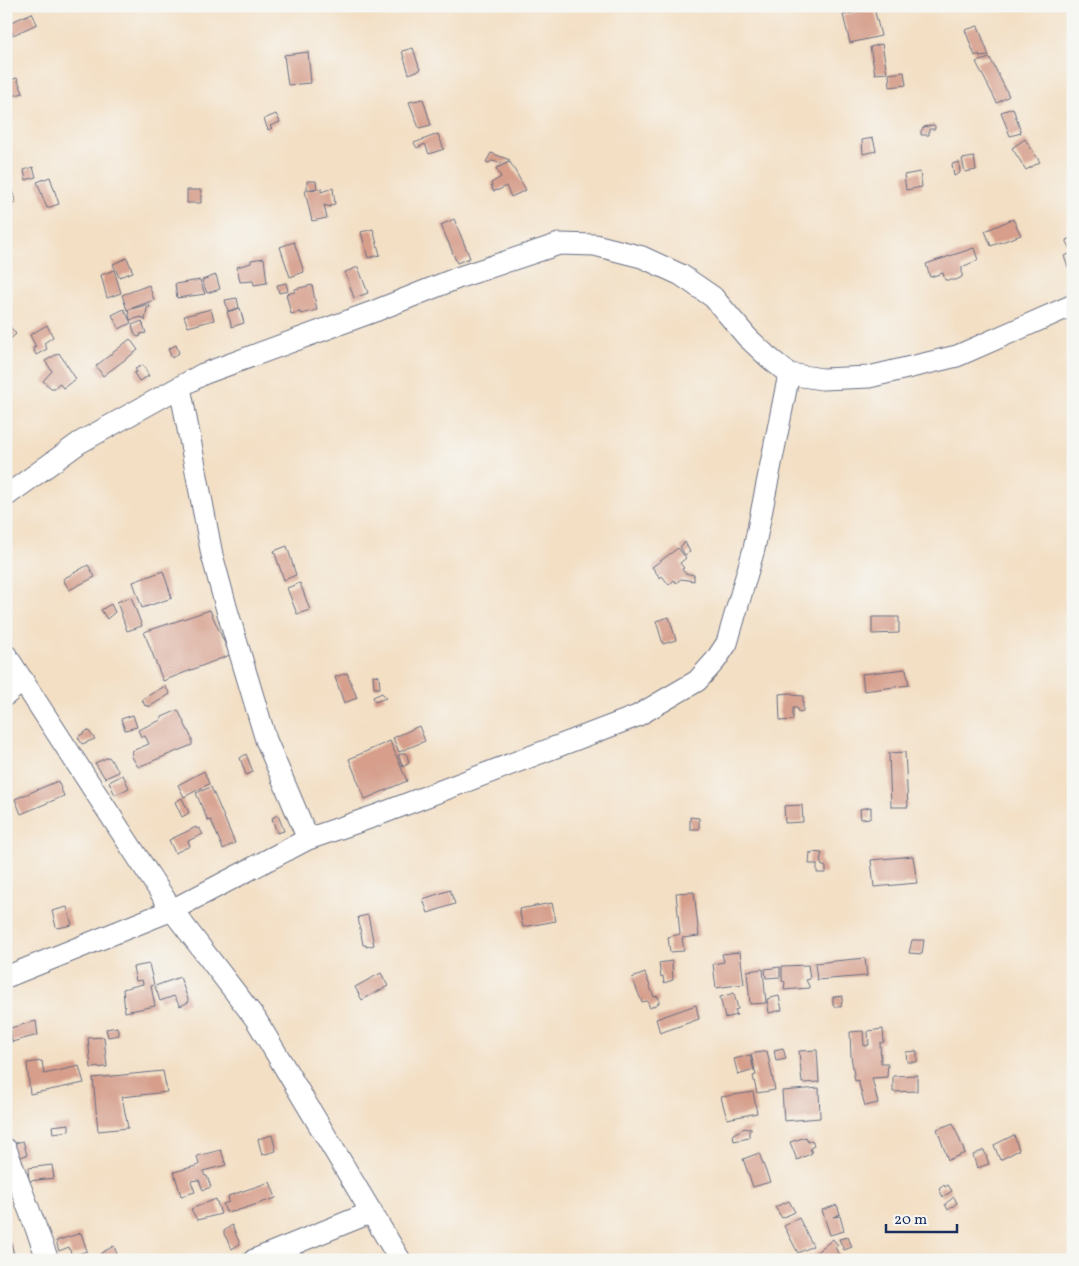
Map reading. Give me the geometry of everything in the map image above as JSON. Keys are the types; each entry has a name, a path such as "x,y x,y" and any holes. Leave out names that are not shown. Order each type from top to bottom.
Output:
{"street":[{"path":"6,496 79,443 203,374 375,311 460,276 559,244 595,245 642,257 681,275 714,297 747,337 789,374 822,379 869,377 957,356 1073,305"},
{"path":"6,977 172,910 308,839 375,816 637,716 697,681 715,661 727,643 754,549 789,374"},
{"path":"180,387 212,555 227,610 266,740 308,839"},
{"path":"6,655 172,910 255,1018 400,1260"},
{"path":"6,696 23,680"},
{"path":"6,1149 48,1260"},
{"path":"254,1260 372,1212"}],"building":[{"path":"874,8 881,36 850,43 843,15"},
{"path":"32,13 37,24 13,35 7,24"},
{"path":"978,26 989,56 980,57 979,54 975,56 965,30"},
{"path":"6,44 10,57 6,58"},
{"path":"882,44 887,73 875,74 870,47"},
{"path":"413,48 420,70 409,74 402,51"},
{"path":"308,52 311,83 288,85 284,55"},
{"path":"990,58 1009,96 997,103 976,62"},
{"path":"904,72 906,85 890,87 889,74"},
{"path":"17,78 23,93 9,97 6,81"},
{"path":"423,99 431,125 419,128 409,102"},
{"path":"1013,108 1021,133 1010,136 1001,112"},
{"path":"276,114 280,122 270,126 272,128 268,130 264,119"},
{"path":"933,125 935,129 929,129 929,135 921,135 924,127"},
{"path":"438,134 444,149 429,154 425,144 417,148 414,143"},
{"path":"873,138 876,151 863,154 862,140"},
{"path":"1025,139 1040,162 1026,170 1012,148"},
{"path":"491,153 510,160 500,164 492,161 486,162"},
{"path":"974,157 976,170 965,172 962,159"},
{"path":"510,162 526,190 511,197 506,186 493,191 491,183 501,177 496,168"},
{"path":"959,162 960,173 954,176 952,164"},
{"path":"33,167 36,177 26,180 24,170"},
{"path":"920,172 922,187 906,190 904,175"},
{"path":"6,175 16,202 6,205"},
{"path":"50,177 59,204 47,208 37,182"},
{"path":"307,181 316,181 317,188 307,190"},
{"path":"321,188 321,192 333,188 335,204 330,207 324,205 327,218 312,221 305,191"},
{"path":"187,190 201,190 201,203 187,203"},
{"path":"454,219 470,258 457,263 441,225"},
{"path":"1013,219 1021,235 991,246 985,231"},
{"path":"373,229 380,255 368,258 361,232"},
{"path":"1073,237 1073,247 1071,249 1066,240"},
{"path":"294,242 304,272 290,277 280,247"},
{"path":"974,248 978,260 962,267 962,277 956,280 945,280 943,273 930,277 926,264"},
{"path":"1073,253 1073,265 1068,267 1064,256"},
{"path":"127,258 133,272 119,277 113,264"},
{"path":"264,258 267,283 254,285 253,281 240,282 237,267 251,263 251,260"},
{"path":"358,267 368,293 354,298 345,272"},
{"path":"114,270 121,293 107,298 101,275"},
{"path":"216,275 220,289 207,293 202,280"},
{"path":"200,280 205,294 177,298 175,284"},
{"path":"286,283 288,291 279,293 277,285"},
{"path":"149,285 154,300 127,310 122,295"},
{"path":"312,285 317,310 301,314 300,312 291,314 286,294 295,292 295,289"},
{"path":"237,298 239,308 228,311 225,300"},
{"path":"149,304 150,307 147,308 145,321 142,317 130,320 128,310"},
{"path":"240,308 244,323 232,327 227,312"},
{"path":"124,309 131,323 119,329 112,315"},
{"path":"211,309 214,320 188,327 184,316"},
{"path":"142,321 146,333 140,334 141,336 138,337 135,335 132,325"},
{"path":"6,322 16,334 6,343"},
{"path":"47,325 53,337 44,343 47,349 36,355 33,348 36,347 30,335"},
{"path":"130,339 138,350 103,376 96,366"},
{"path":"176,345 179,353 172,358 168,349"},
{"path":"59,353 76,379 63,388 59,383 55,388 51,388 43,381 52,371 45,361"},
{"path":"143,365 149,376 139,381 134,373 137,372 135,369"},
{"path":"685,542 690,552 685,555 680,547"},
{"path":"287,546 296,575 284,580 274,551"},
{"path":"678,548 686,558 680,563 684,568 682,569 685,573 694,575 694,581 681,579 676,583 674,580 669,585 662,576 660,578 652,567"},
{"path":"88,565 95,577 69,590 63,579"},
{"path":"163,571 172,598 142,608 133,582"},
{"path":"300,583 310,610 297,614 287,588"},
{"path":"131,597 142,626 127,631 117,602"},
{"path":"111,604 115,612 107,619 101,610"},
{"path":"210,610 230,655 163,681 144,632"},
{"path":"669,617 676,640 663,644 656,621"},
{"path":"872,617 899,617 899,633 872,634"},
{"path":"906,669 909,685 864,691 862,674"},
{"path":"347,673 357,698 344,703 335,677"},
{"path":"373,675 379,676 380,688 374,688"},
{"path":"165,686 170,694 149,707 148,705 145,706 142,699"},
{"path":"382,693 386,698 375,702 373,697"},
{"path":"792,693 792,695 803,696 803,711 798,712 797,708 793,708 793,720 780,721 779,694"},
{"path":"178,710 192,739 192,745 138,767 131,755 133,754 132,751 149,744 145,736 141,737 138,730"},
{"path":"133,715 137,727 125,730 121,719"},
{"path":"419,726 425,741 399,752 393,738"},
{"path":"88,730 95,739 82,744 78,737"},
{"path":"390,741 407,781 365,799 349,759"},
{"path":"905,752 908,807 891,807 889,753"},
{"path":"405,753 409,763 403,767 398,755"},
{"path":"246,754 253,772 246,775 240,758"},
{"path":"109,757 119,772 105,778 95,763"},
{"path":"204,771 209,784 184,797 178,785"},
{"path":"123,775 129,788 115,795 109,782"},
{"path":"58,781 64,796 21,814 15,799"},
{"path":"211,787 235,843 223,849 211,820 208,821 196,793"},
{"path":"182,798 189,813 182,817 175,802"},
{"path":"802,805 803,822 785,823 784,806"},
{"path":"871,807 871,818 861,819 860,809"},
{"path":"278,815 284,831 277,833 272,818"},
{"path":"690,817 699,818 699,829 690,829"},
{"path":"196,827 203,834 188,841 190,846 175,853 169,840"},
{"path":"810,852 812,854 812,852 822,853 820,860 822,866 826,868 826,873 817,873 817,864 809,864"},
{"path":"913,856 917,883 874,887 871,860"},
{"path":"450,890 455,904 428,913 423,899"},
{"path":"694,892 699,936 682,938 684,951 670,952 668,937 680,934 676,893"},
{"path":"552,903 556,921 523,927 519,909"},
{"path":"67,907 72,925 58,928 56,927 52,911"},
{"path":"368,915 374,945 366,947 366,945 363,945 358,917"},
{"path":"912,940 924,940 922,954 909,953"},
{"path":"740,952 744,984 716,988 713,964 724,962 722,954"},
{"path":"865,958 867,976 817,980 815,963"},
{"path":"672,961 673,980 664,983 659,963"},
{"path":"149,964 154,985 151,986 155,1006 125,1012 123,989 143,984 142,980 136,981 133,967"},
{"path":"808,965 810,979 806,980 810,988 784,990 785,982 782,981 782,966"},
{"path":"780,967 780,977 766,978 765,969"},
{"path":"763,969 766,1003 750,1004 747,971"},
{"path":"381,973 388,986 362,1000 355,987"},
{"path":"645,973 654,997 658,996 659,1000 659,1003 650,1008 647,1001 642,1002 632,978"},
{"path":"180,977 189,1002 180,1006 174,996 160,1001 155,986"},
{"path":"734,993 738,1009 735,1010 737,1015 725,1018 720,997"},
{"path":"779,996 782,1010 769,1013 767,999"},
{"path":"843,996 841,1007 833,1006 833,997"},
{"path":"696,1005 699,1019 660,1033 656,1019"},
{"path":"36,1021 38,1035 12,1042 10,1028"},
{"path":"117,1027 119,1035 108,1037 106,1029"},
{"path":"883,1029 884,1042 880,1043 881,1063 888,1063 887,1077 872,1078 878,1103 865,1106 858,1080 855,1081 850,1032 863,1031 864,1046 869,1045 868,1031"},
{"path":"104,1037 107,1067 91,1068 88,1038"},
{"path":"783,1048 786,1059 776,1061 774,1050"},
{"path":"817,1050 819,1082 802,1083 799,1051"},
{"path":"767,1051 775,1090 757,1093 753,1076 756,1075 751,1054"},
{"path":"917,1051 917,1062 907,1062 906,1052"},
{"path":"750,1055 754,1070 738,1075 734,1059"},
{"path":"42,1061 44,1074 79,1066 84,1083 30,1094 27,1063"},
{"path":"163,1071 167,1092 122,1097 128,1128 98,1131 93,1078"},
{"path":"917,1075 917,1091 893,1092 893,1076"},
{"path":"819,1088 820,1118 784,1121 782,1091"},
{"path":"753,1092 757,1113 727,1119 721,1097"},
{"path":"953,1123 965,1153 948,1160 937,1129"},
{"path":"69,1124 69,1131 53,1133 52,1126"},
{"path":"745,1128 752,1129 749,1131 749,1138 734,1141 733,1134"},
{"path":"272,1135 276,1151 262,1155 258,1139"},
{"path":"1014,1135 1019,1150 1000,1160 994,1145"},
{"path":"806,1137 808,1142 812,1140 814,1146 810,1148 812,1153 797,1160 790,1142"},
{"path":"23,1141 27,1155 13,1159 9,1145"},
{"path":"221,1150 226,1165 203,1171 211,1187 203,1190 199,1180 191,1181 195,1192 181,1196 174,1172 199,1165 197,1156"},
{"path":"984,1150 989,1164 977,1168 973,1155"},
{"path":"759,1153 770,1182 753,1187 743,1159"},
{"path":"52,1165 54,1178 29,1181 28,1168"},
{"path":"270,1182 276,1198 233,1212 226,1212 223,1204 229,1202 228,1196"},
{"path":"944,1185 945,1187 948,1185 952,1191 943,1197 939,1189"},
{"path":"954,1197 957,1203 948,1210 945,1204"},
{"path":"216,1199 221,1214 197,1220 191,1209"},
{"path":"789,1201 795,1212 782,1218 775,1207"},
{"path":"837,1205 840,1214 833,1217 840,1216 844,1231 830,1235 822,1210"},
{"path":"799,1218 813,1246 798,1253 784,1226"},
{"path":"232,1225 240,1244 232,1249 224,1231"},
{"path":"81,1233 87,1251 72,1256 69,1247 59,1251 56,1241"},
{"path":"848,1237 852,1247 844,1250 839,1239"},
{"path":"833,1239 838,1245 835,1247 837,1251 844,1260 817,1260 813,1255"},
{"path":"11,1242 14,1255 6,1257 6,1243"},
{"path":"114,1246 119,1260 104,1260 101,1253"},
{"path":"40,1253 42,1260 31,1260 30,1257"},
{"path":"811,1255 814,1260 800,1260"}]}
